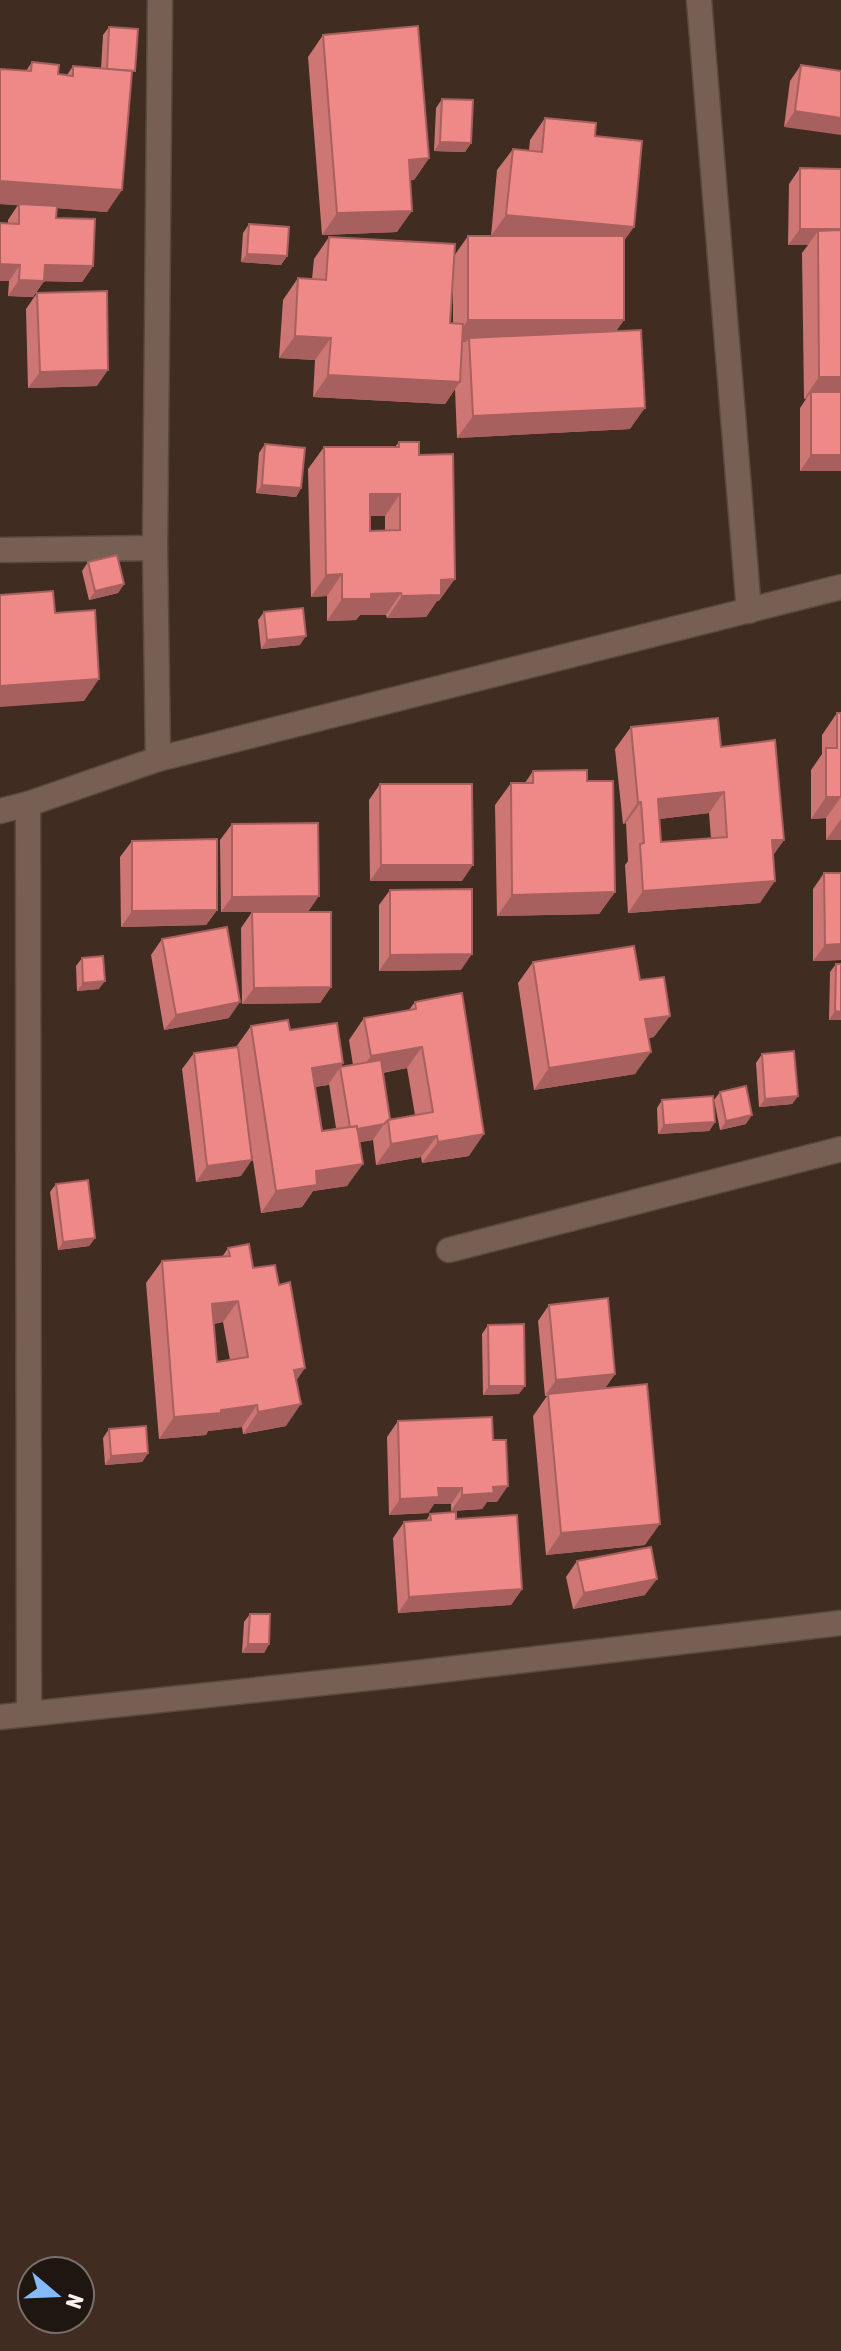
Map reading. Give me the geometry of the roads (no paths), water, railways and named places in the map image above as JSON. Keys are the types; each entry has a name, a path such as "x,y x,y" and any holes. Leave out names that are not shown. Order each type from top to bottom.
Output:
{"street":[{"path":"158,759 155,548 160,0"},
{"path":"699,0 749,611"},
{"path":"0,550 155,548"},
{"path":"0,811 158,759 841,587"},
{"path":"28,804 29,1713"},
{"path":"449,1250 841,1149"},
{"path":"0,1717 407,1674 841,1623"}]}
